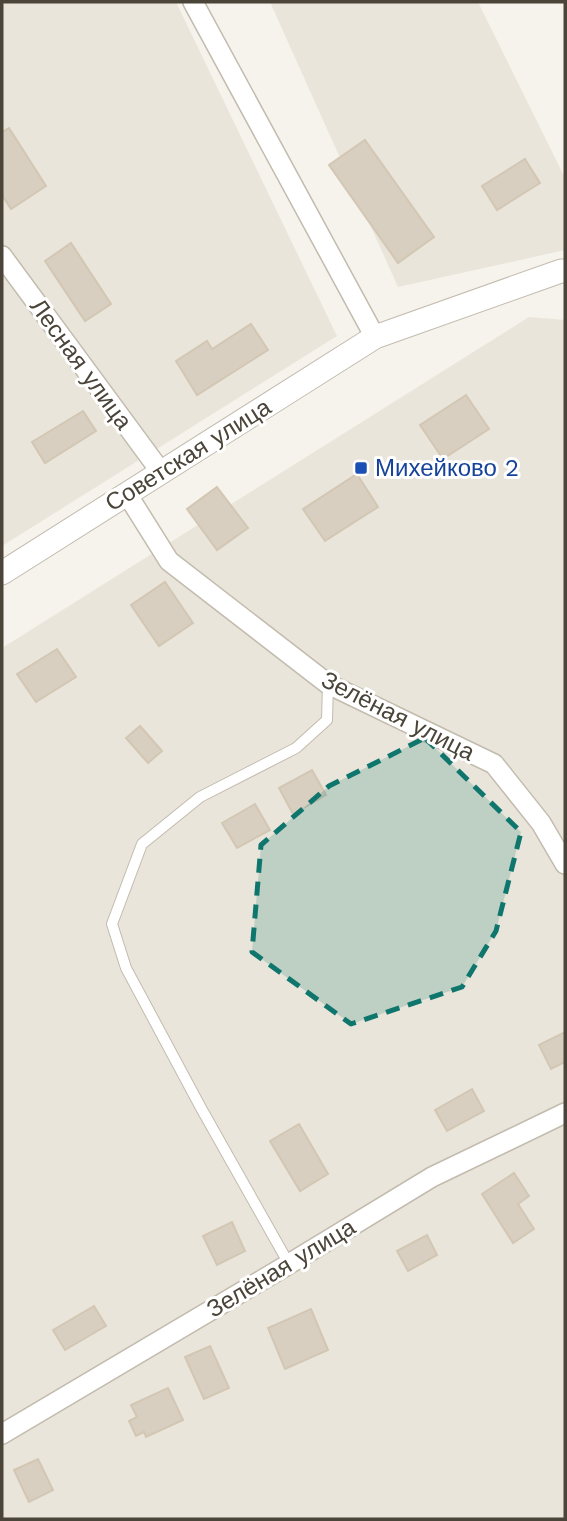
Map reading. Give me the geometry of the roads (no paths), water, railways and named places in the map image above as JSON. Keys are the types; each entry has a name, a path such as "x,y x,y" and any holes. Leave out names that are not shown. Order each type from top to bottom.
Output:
{"street":[{"path":"192,2 375,337"},
{"name":"Лесная улица","path":"2,256 161,472"},
{"name":"Советская улица","path":"2,573 375,337 565,271"},
{"name":"Зелёная улица","path":"127,494 169,561 328,684 494,764 541,823 565,864"},
{"name":"Зелёная улица","path":"2,1434 432,1177 565,1114"}],"lane":[{"path":"289,1264 126,968 112,924 142,844 200,797 296,748 327,720 328,684"}],"place":[{"name":"Михейково 2","path":"361,468"}]}
